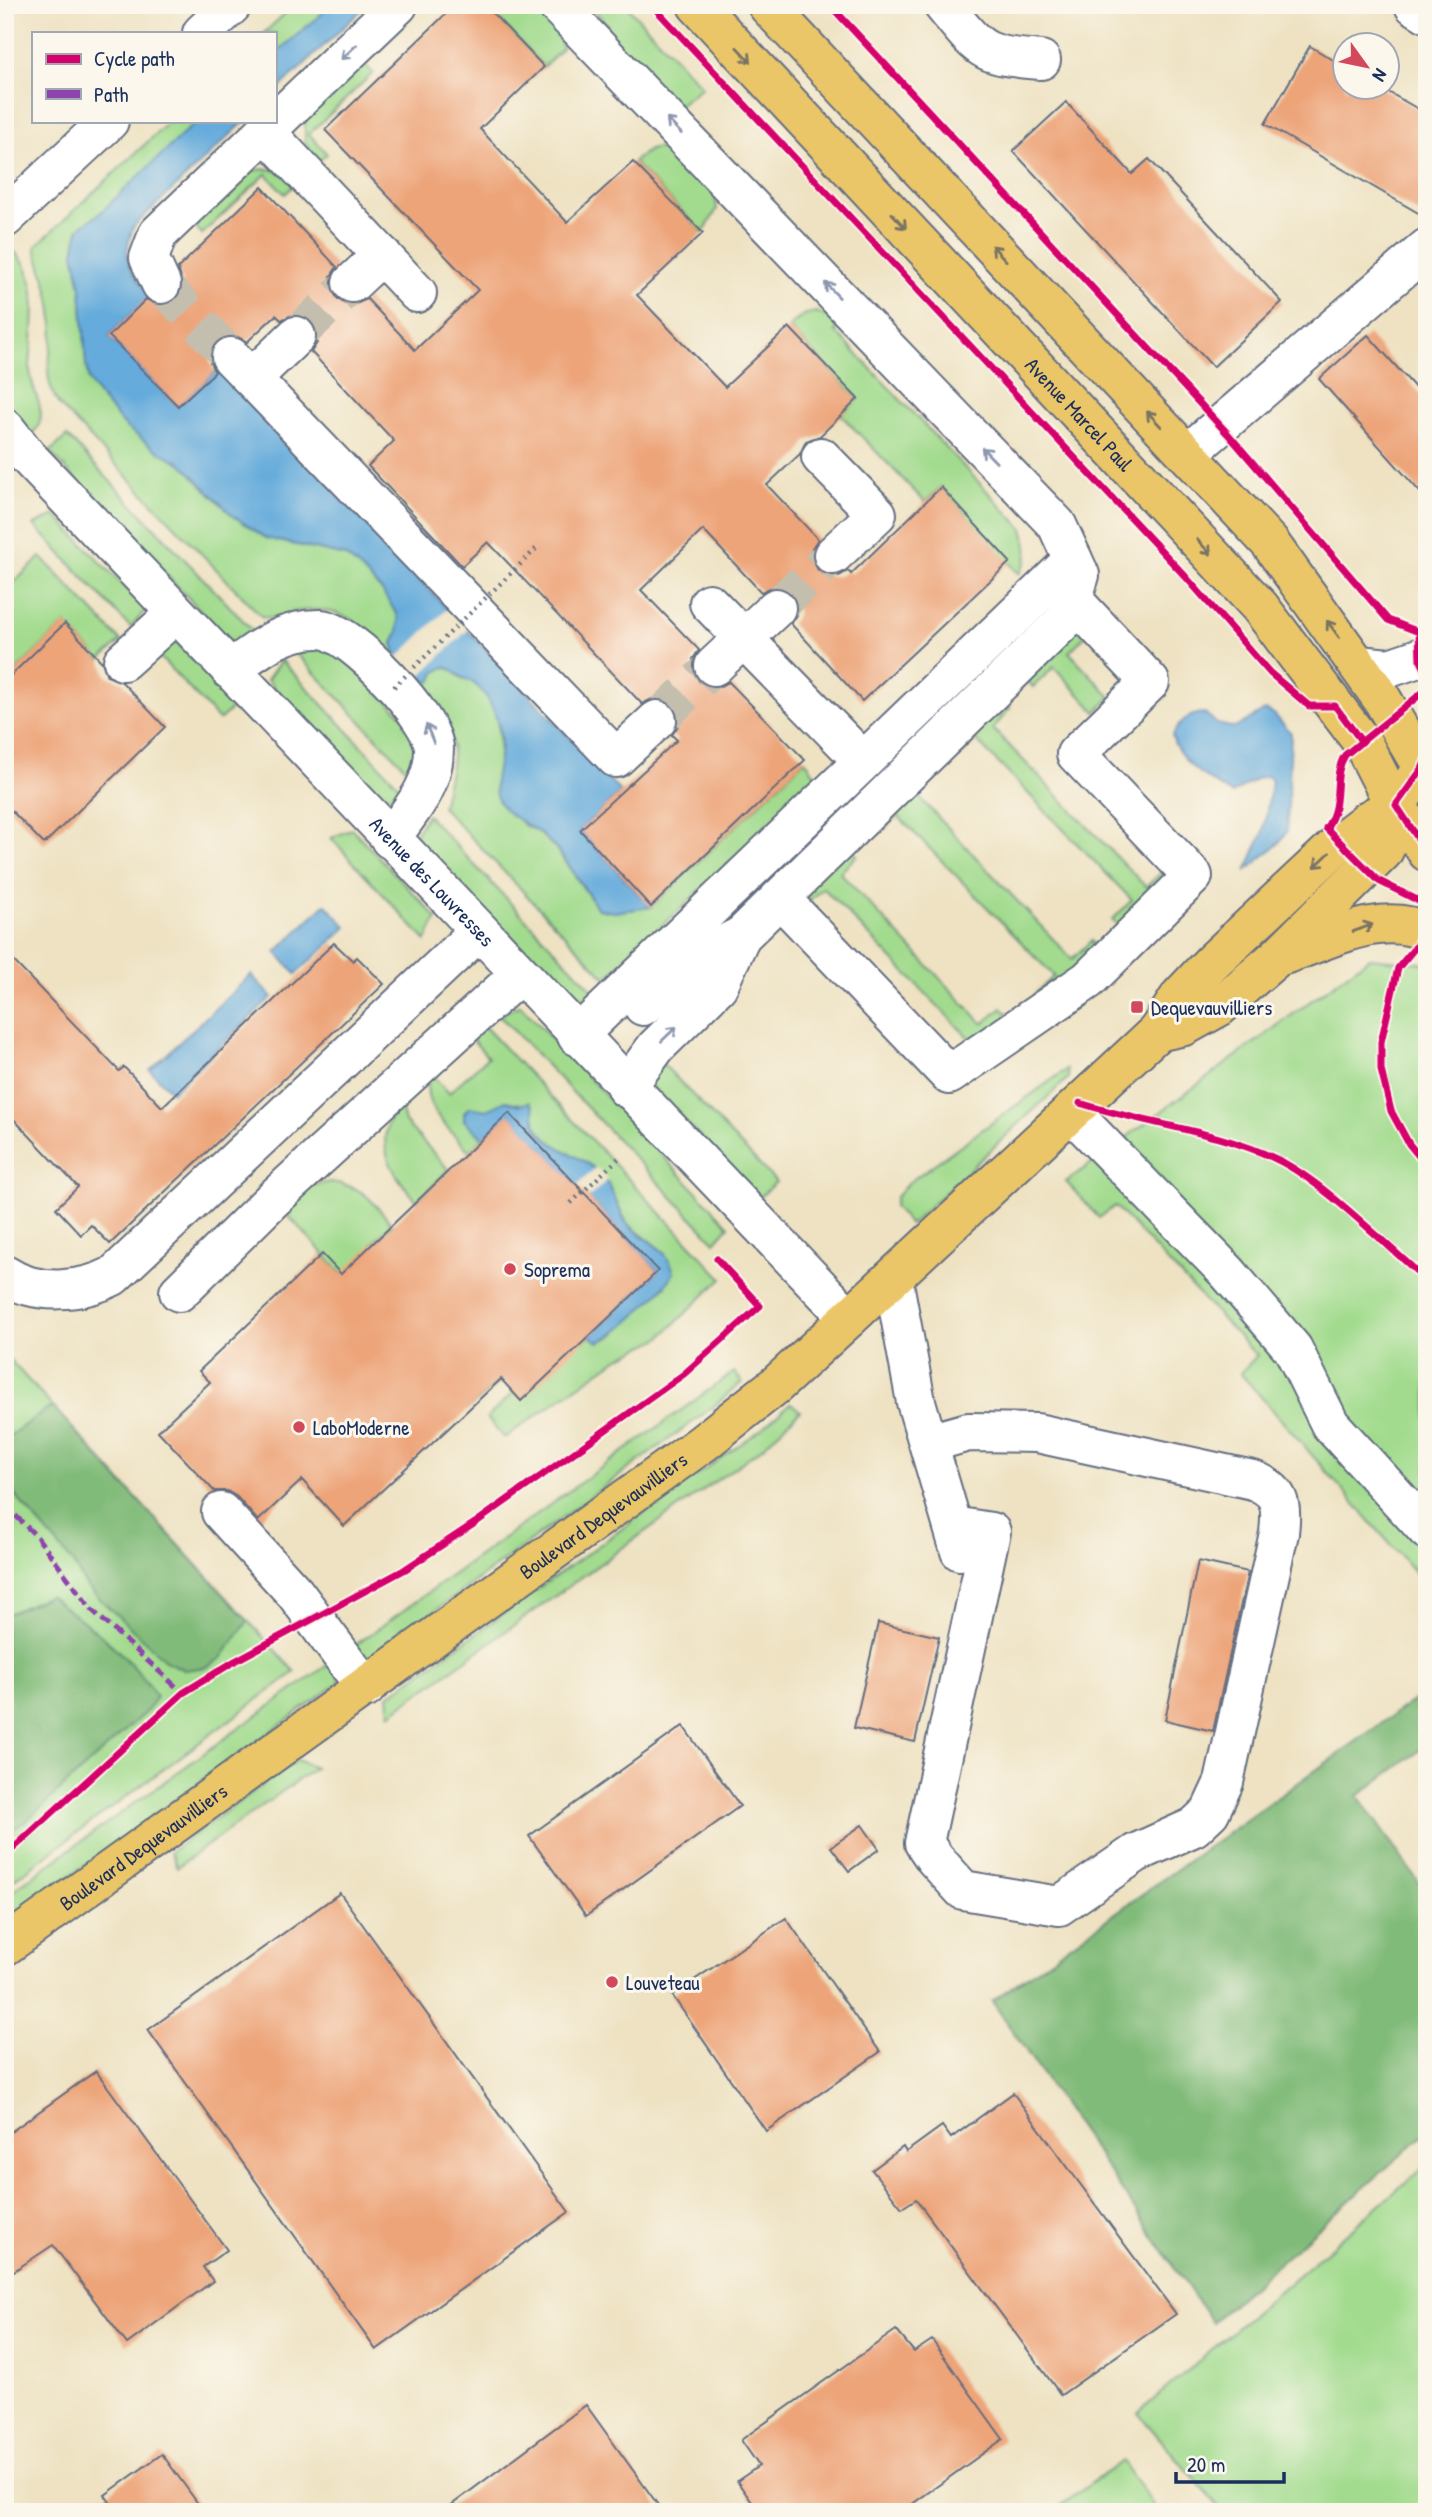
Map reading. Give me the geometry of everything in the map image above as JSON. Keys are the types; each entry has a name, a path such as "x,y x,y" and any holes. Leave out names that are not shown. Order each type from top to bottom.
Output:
{"main road":[{"name":"Avenue Marcel Paul","path":"698,5 1260,607 1362,742 1396,805 1427,852"},
{"path":"779,9 1270,543 1359,665 1425,768 1396,805"},
{"name":"Boulevard Dequevauvilliers","path":"1157,1032 1185,1026 1219,1007 1276,958 1383,852 1392,834 1396,805"},
{"name":"Boulevard Dequevauvilliers","path":"5,1946 703,1443 776,1385 1157,1032 1180,996 1212,962 1341,841 1368,820 1396,805"},
{"name":"Boulevard Dequevauvilliers","path":"1276,958 1369,925 1403,924 1427,932"}],"street":[{"path":"203,32 232,5"},
{"path":"276,121 398,5"},
{"path":"557,5 1057,525 1080,575 1067,618 741,936 698,958 629,1018 582,1042"},
{"path":"943,5 976,45 996,56 1041,60"},
{"path":"1415,5 1427,13"},
{"path":"5,218 108,122"},
{"path":"161,284 149,258 158,234 274,122"},
{"path":"265,131 417,293"},
{"path":"1187,454 1427,248"},
{"path":"352,283 382,255"},
{"path":"296,336 242,368 616,758 657,720"},
{"name":"Avenue des Louvresses","path":"9,436 582,1042 849,1318"},
{"path":"821,457 877,514 833,555"},
{"path":"582,1042 863,761 1073,560"},
{"path":"780,898 949,1075 1088,980 1193,876 1076,754 1150,682 1072,600"},
{"path":"709,603 863,761"},
{"path":"714,666 776,608"},
{"path":"123,661 176,613"},
{"path":"230,670 280,636 317,629 331,630 352,643 394,687 423,719 431,731 435,747 427,789 390,839"},
{"path":"1359,665 1389,668 1427,655"},
{"path":"5,1275 24,1283 59,1289 96,1285 113,1276 428,976 478,932"},
{"path":"626,1088 656,1047 718,986 741,936"},
{"path":"179,1292 272,1200 519,975"},
{"path":"1071,1111 1228,1273 1293,1349 1330,1424 1427,1530"},
{"path":"893,1278 916,1402 953,1526 991,1532 924,1843 934,1859 964,1890 1059,1906 1136,1853 1194,1826 1210,1812 1224,1782 1279,1533 1281,1514 1278,1498 1269,1486 1253,1479 1037,1433 968,1432 929,1443"},
{"path":"222,1512 295,1593 366,1688"}],"path":[{"path":"394,687 539,546"},
{"path":"571,1203 620,1157"}],"green space":[{"path":"294,5 332,5 276,53 276,32 265,32"},
{"path":"485,5 540,5 560,29 562,48 544,67"},
{"path":"589,5 626,5 702,87 673,109 602,32 607,24"},
{"path":"361,61 373,73 309,134 327,154 317,162 305,141 305,119"},
{"path":"169,122 196,122 100,213 79,228 74,253 81,287 89,381 126,427 158,451 181,463 232,515 266,538 345,556 361,569 382,591 398,616 398,632 393,643 396,654 393,656 371,634 338,614 310,610 273,617 261,616 59,405 48,374 53,316 35,247"},
{"path":"649,150 671,150 714,190 717,209 703,233 633,162"},
{"path":"271,169 283,174 294,185 285,194 266,174 202,234 190,222 250,170"},
{"path":"6,246 19,256 32,285 34,320 30,368 41,419 32,434 5,402"},
{"path":"816,312 843,323 835,331 1023,529 1027,552 1019,574 941,487 925,502 841,415 858,399 789,327 803,315"},
{"path":"67,436 256,634 234,646 50,452"},
{"path":"55,515 146,609 131,628 34,525"},
{"path":"41,557 121,641 100,660 65,624 5,681 5,591"},
{"path":"1079,624 1087,634 1069,652 1111,697 1096,712 1054,667 1033,687 1024,677"},
{"path":"326,640 415,728 417,780 287,644"},
{"path":"176,641 236,705 219,720 156,653"},
{"path":"281,660 402,789 382,800 267,680"},
{"path":"444,667 463,679 472,681 491,703 499,733 496,794 523,825 537,831 555,848 598,909 614,912 651,907 805,760 819,780 606,978 442,807 451,767 452,741 442,717 418,683 421,680 431,681 435,673"},
{"path":"1001,699 1010,708 993,729 1146,887 1165,869 1176,881 1124,931 1112,920 1132,900 976,740 959,758 951,747"},
{"path":"928,769 935,778 918,796 1072,959 1091,941 1101,952 1033,996 1054,976 898,816 880,833 871,823"},
{"path":"427,815 594,991 573,1003 414,836"},
{"path":"352,829 437,918 426,941 331,838"},
{"path":"847,846 857,855 840,873 983,1024 1002,1008 1014,1020 970,1039 823,888 805,904 795,893"},
{"path":"1369,958 1422,963 1427,968 1427,1586 1240,1373 1257,1356 1115,1206 1099,1218 1066,1182"},
{"path":"520,1005 729,1226 715,1242 499,1015"},
{"path":"483,1025 722,1278 660,1338 617,1359 504,1438 487,1418 513,1393 590,1336 599,1342 611,1337 666,1286 664,1252 627,1223 611,1191 585,1163 556,1148 541,1133 534,1121 533,1106 506,1101 464,1120 483,1138 469,1151 438,1116 428,1096 430,1073 449,1093 488,1057 469,1036"},
{"path":"662,1063 776,1182 759,1198 649,1084"},
{"path":"1067,1069 1068,1078 910,1225 894,1206 896,1197 908,1183"},
{"path":"399,1100 405,1122 449,1170 417,1201 397,1176 387,1153 386,1129"},
{"path":"330,1182 359,1190 378,1207 392,1224 372,1244 502,1381 468,1409 281,1208 309,1186"},
{"path":"5,1359 9,1359 295,1672 5,1886"},
{"path":"734,1372 742,1382 713,1407 368,1660 350,1649"},
{"path":"791,1403 800,1411 762,1448 390,1714 388,1696 763,1428"},
{"path":"54,1408 248,1621 221,1658 207,1667 185,1670 167,1662 87,1587 71,1560 5,1484 5,1439 47,1409"},
{"path":"49,1596 121,1654 156,1696 149,1709 26,1821 5,1834 5,1615"},
{"path":"333,1661 340,1682 5,1922 5,1896"},
{"path":"1427,1691 1427,1745 1358,1796 1427,1894 1427,2132 1212,2322 992,2001"},
{"path":"297,1760 315,1768 177,1867 170,1852"},
{"path":"1427,2164 1427,2512 1223,2512 1138,2413"},
{"path":"1122,2461 1158,2512 1052,2512"}],"water":[{"path":"332,5 367,5 276,91 276,53"},
{"path":"196,122 244,122 134,226 127,256 132,271 151,295 109,336 178,406 219,368 621,792 580,830 651,907 614,912 598,909 556,849 504,808 495,789 501,738 496,717 487,698 474,684 444,667 435,673 431,682 421,680 396,654 393,643 398,632 398,616 382,591 361,569 345,556 266,538 232,515 181,463 158,451 126,427 98,395 89,381 86,365 81,287 74,253 79,228 100,213"},
{"path":"1265,710 1274,714 1291,733 1287,831 1279,843 1246,871 1263,833 1272,781 1268,776 1258,778 1232,794 1188,763 1172,736 1182,722 1194,715 1205,713 1217,724 1235,728"},
{"path":"325,904 347,927 296,974 276,952"},
{"path":"251,975 272,997 172,1092 150,1070"},
{"path":"506,1101 520,1105 530,1102 540,1132 555,1145 602,1175 627,1223 661,1250 671,1264 674,1273 651,1301 599,1342 590,1336 658,1271 509,1114 483,1138 464,1120 464,1113 469,1107 487,1110"}],"pier":[{"path":"451,605 471,627 416,680 396,659"},
{"path":"596,1167 608,1179 586,1200 575,1188"}],"building":[{"path":"455,5 485,5 544,67 480,129 567,222 633,162 703,233 637,295 725,387 789,327 858,399 820,436 806,441 800,454 767,485 818,539 812,548 812,559 818,570 827,576 839,576 848,571 851,574 941,487 1010,562 862,701 791,624 797,615 797,604 791,593 782,587 772,587 761,592 703,530 641,590 699,650 693,659 693,670 699,681 708,687 718,687 729,682 805,760 651,907 580,830 677,740 672,735 678,726 678,715 673,706 663,699 652,699 642,704 488,542 462,566 368,466 394,441 311,352 317,343 317,332 311,320 301,315 292,315 281,320 276,315 247,342 236,336 226,336 216,341 210,352 210,362 215,372 178,406 109,336 146,299 160,306 171,304 178,297 183,285 178,268 262,187 337,267 331,276 331,287 337,298 345,304 356,304 367,299 415,350 478,290 325,130"},
{"path":"1310,46 1330,58 1330,102 1400,102 1400,99 1427,114 1427,218 1265,124"},
{"path":"1066,102 1132,174 1149,159 1282,302 1213,367 1013,151"},
{"path":"1368,335 1427,401 1427,500 1319,379"},
{"path":"65,623 102,662 107,676 122,682 165,727 44,844 5,804 5,681"},
{"path":"334,943 353,961 357,957 384,984 110,1244 91,1225 81,1235 56,1208 78,1187 5,1110 5,952 119,1071 124,1067 162,1107"},
{"path":"509,1113 658,1271 521,1401 501,1379 344,1526 302,1480 258,1521 237,1497 227,1491 214,1491 158,1431 210,1382 199,1371 322,1254 341,1274"},
{"path":"1198,1561 1248,1572 1213,1731 1165,1720"},
{"path":"878,1623 939,1637 915,1742 854,1728"},
{"path":"683,1726 740,1806 586,1916 529,1836"},
{"path":"862,1825 879,1849 849,1871 831,1847"},
{"path":"340,1893 569,2212 376,2350 148,2030"},
{"path":"786,1918 880,2052 766,2131 672,1995"},
{"path":"96,2071 227,2250 203,2267 213,2281 127,2344 53,2245 5,2277 5,2136"},
{"path":"1013,2093 1176,2314 1061,2395 916,2199 902,2208 872,2170 903,2147 906,2152 942,2126 951,2138"},
{"path":"896,2330 914,2352 932,2340 1003,2439 901,2512 759,2512 737,2481 759,2466 741,2440"},
{"path":"586,2405 663,2512 442,2512"},
{"path":"162,2454 204,2512 117,2512 105,2495"}],"tunnel":[{"path":"296,336 352,283"},
{"path":"161,284 231,357"},
{"path":"776,608 833,555"},
{"path":"657,720 714,666"}],"marked path":[{"path":"5,1505 37,1537 92,1610 183,1693"}],"cycle path":[{"path":"652,5 1185,576 1270,673 1309,706 1335,706 1362,742"},
{"path":"830,5 1228,434 1388,620 1419,632 1420,659 1427,673"},
{"path":"1427,689 1345,755 1339,772 1335,809 1326,828 1379,881 1427,905"},
{"path":"1427,758 1396,805 1427,852"},
{"path":"1427,911 1418,944 1398,968 1381,1042 1381,1070 1391,1111 1409,1144 1427,1166"},
{"path":"1080,1103 1229,1141 1276,1159 1314,1182 1427,1280"},
{"path":"5,1856 183,1693 235,1661 404,1570 475,1523 684,1374 760,1306 717,1259"}],"place":[{"name":"Dequevauvilliers","path":"1137,1007"},
{"name":"Soprema","path":"510,1269"},
{"name":"LaboModerne","path":"299,1427"},
{"name":"Louveteau","path":"612,1982"}]}
